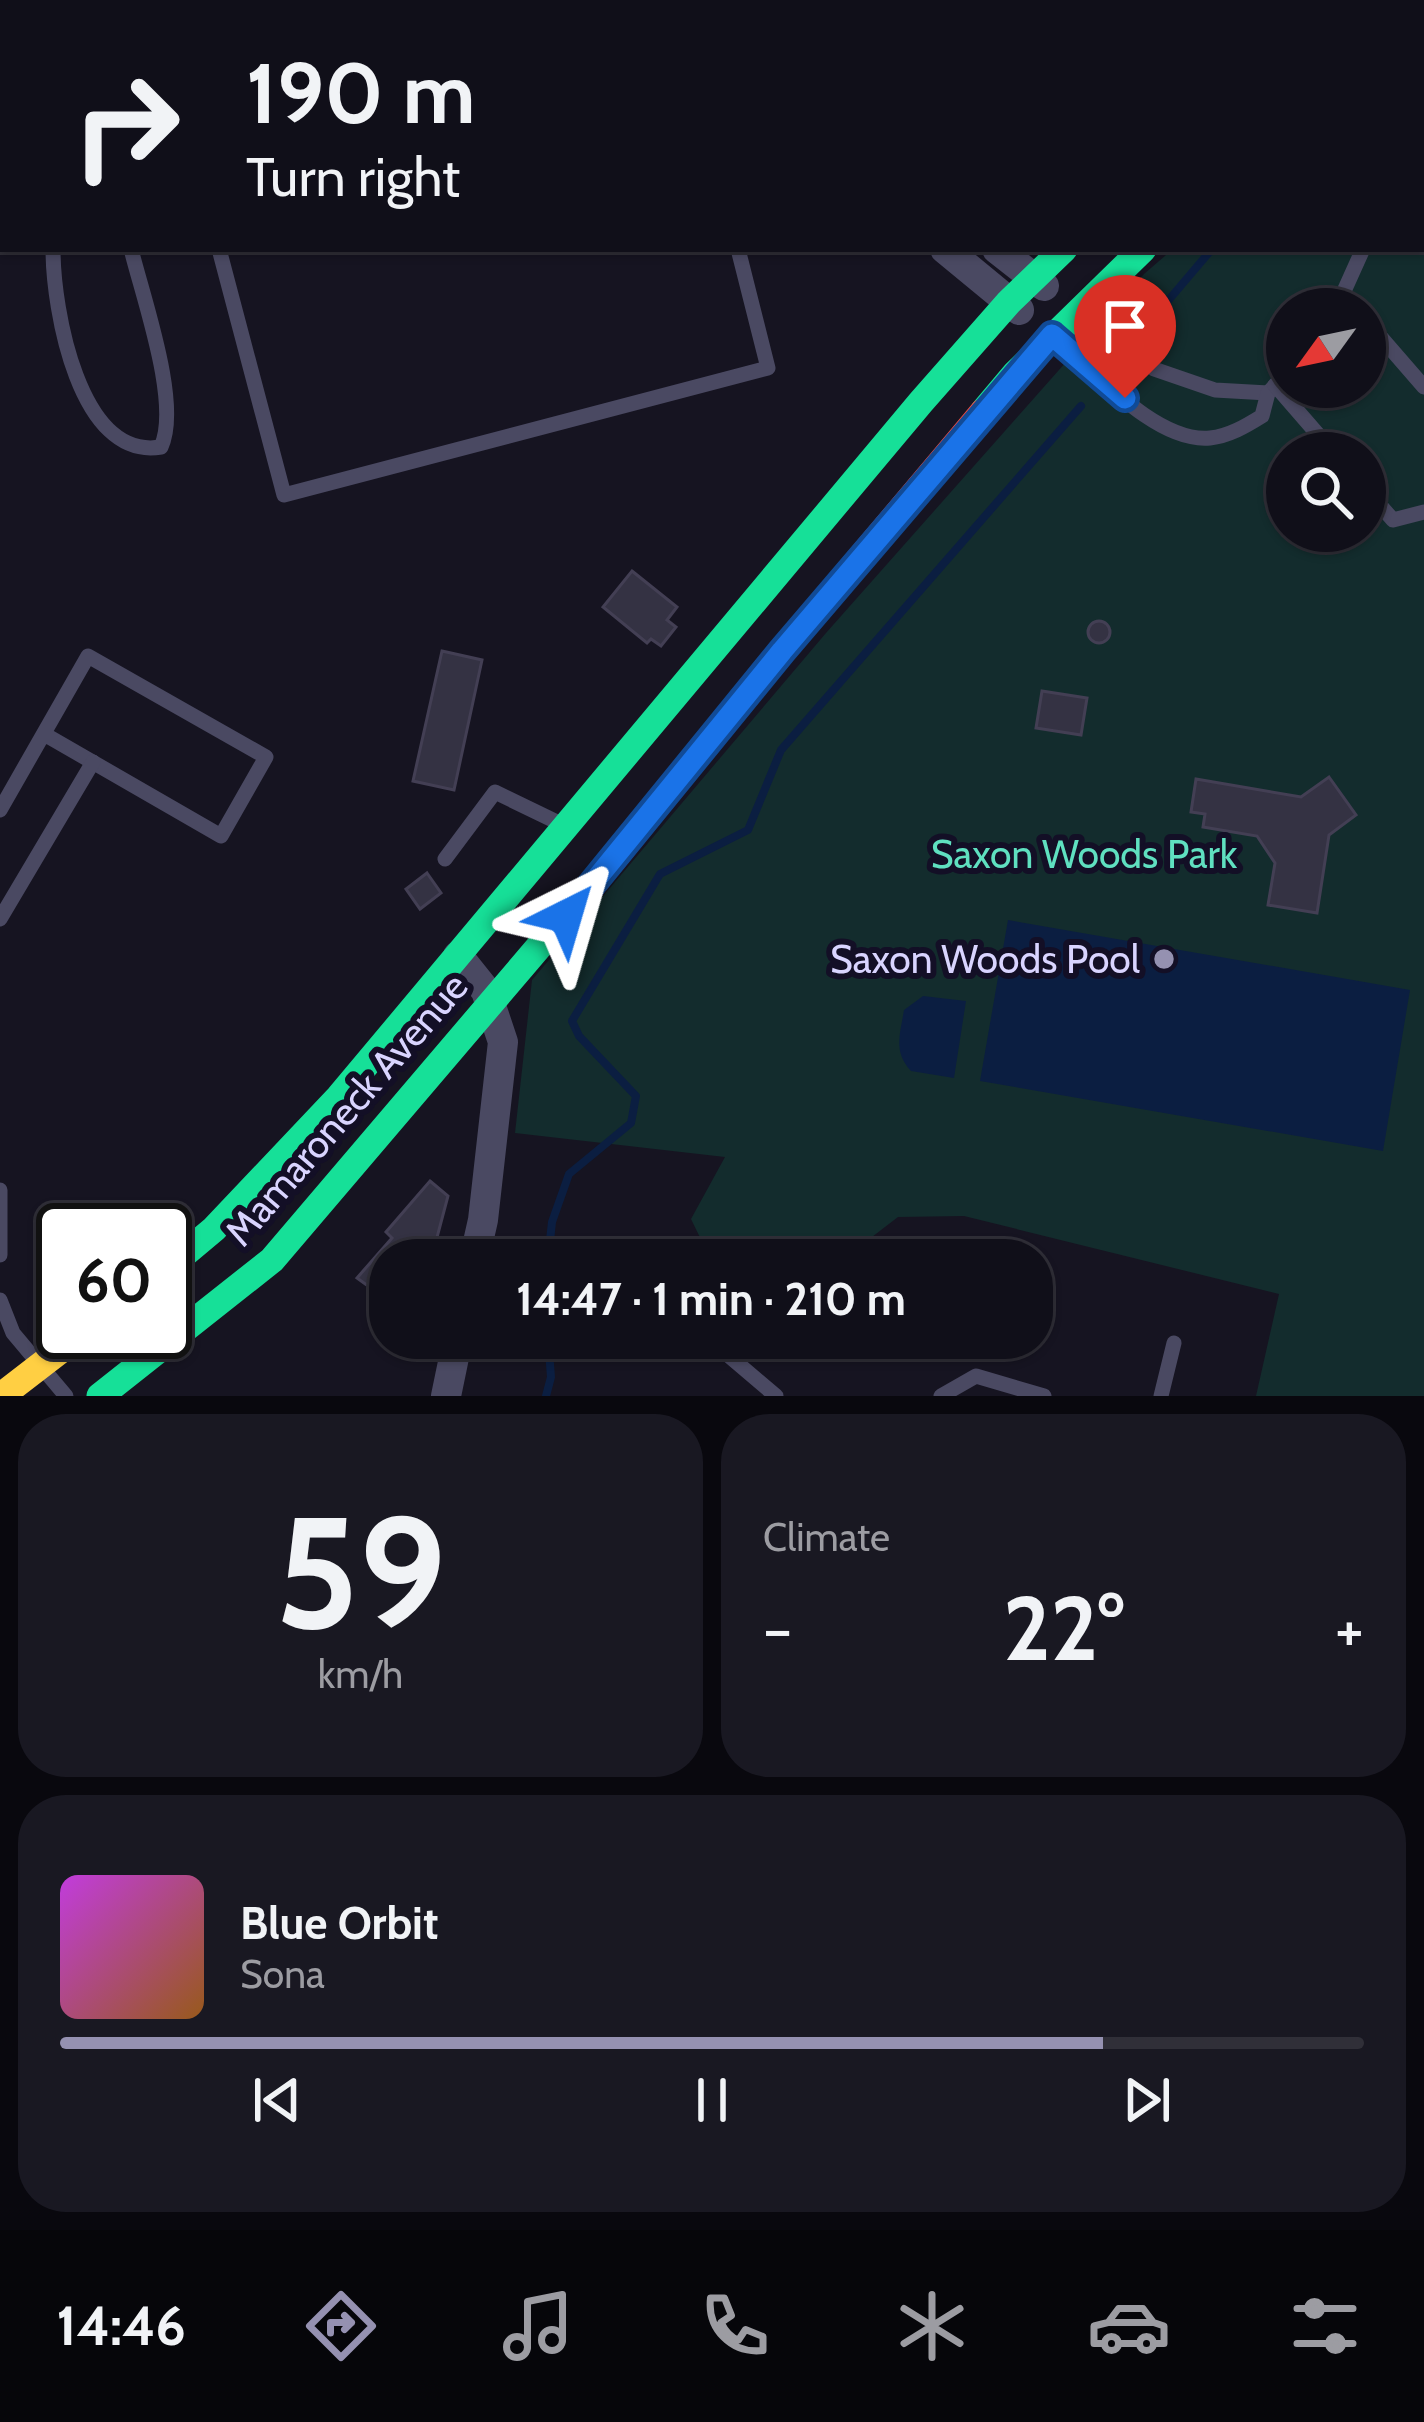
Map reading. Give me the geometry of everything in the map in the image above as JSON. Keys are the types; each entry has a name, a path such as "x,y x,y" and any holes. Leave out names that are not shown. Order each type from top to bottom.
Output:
{"main road":[{"name":"Mamaroneck Avenue","path":"192,1247 339,1097 921,402 1009,302 1061,252"},
{"name":"Mamaroneck Avenue","path":"100,1396 272,1260 1052,335 1140,252"},
{"path":"1,1396 49,1359"}],"street":[{"path":"949,252 1052,335"},
{"path":"1001,252 1079,309"},
{"path":"458,956 492,1003 503,1042 477,1239"},
{"path":"446,1396 454,1359"}],"lane":[{"path":"53,252 53,280 82,393 120,442 139,451 161,447 168,432 168,401 131,252"},
{"path":"220,252 284,495 768,368 739,252"},
{"path":"1346,288 1362,252"},
{"path":"1079,309 1154,369 1215,390 1266,384"},
{"path":"1052,335 1171,434 1208,439 1238,431 1262,416 1266,407"},
{"path":"1386,343 1424,387"},
{"path":"1297,408 1317,432"},
{"path":"1386,512 1393,520 1423,516"},
{"path":"0,810 88,656 266,757 221,836 44,734"},
{"path":"0,920 93,762"},
{"path":"445,859 495,792 567,827"},
{"path":"0,1190 0,1255"},
{"path":"0,1300 13,1333 67,1396"},
{"path":"1161,1396 1174,1343"},
{"path":"733,1359 776,1396"},
{"path":"941,1396 976,1376 1044,1396"}],"green space":[{"name":"Saxon Woods Park","path":"1170,252 1424,252 1424,1396 1256,1396 1279,1294 964,1216 898,1217 869,1239 701,1239 691,1219 725,1157 515,1133 532,980 826,633 1144,274"}],"water":[{"path":"1008,920 1410,990 1383,1151 980,1081"},
{"path":"923,996 966,1001 954,1078 911,1071 902,1057 899,1042 904,1010"}],"building":[{"path":"632,571 677,607 667,620 676,627 661,646 651,639 647,643 603,607"},
{"path":"1099,621 1110,632 1099,643 1088,632"},
{"path":"442,651 482,660 454,790 413,781"},
{"path":"1042,691 1087,698 1081,735 1036,728"},
{"path":"1329,777 1356,815 1329,835 1317,913 1268,905 1275,863 1257,836 1203,827 1205,814 1191,812 1196,779 1301,797"},
{"path":"427,873 441,893 420,909 406,889"},
{"path":"430,1181 448,1196 437,1239 391,1239 386,1232"},
{"path":"369,1264 369,1287 357,1278"}],"waterway":[{"path":"1150,322 1209,252"},
{"path":"550,1239 569,1174 631,1123 636,1096 579,1036 572,1021 660,874 748,830 781,750 1081,406"},
{"path":"546,1396 550,1359"}],"traffic: fast":[{"path":"192,1247 339,1097 921,402 1009,302 1061,252"},
{"path":"983,412 1015,374 1140,252"},
{"path":"100,1396 272,1260 612,861"}],"traffic: slow":[{"path":"1,1396 49,1359"}],"traffic: jam":[{"path":"612,861 983,412"}],"place":[{"name":"Saxon Woods Pool","path":"1164,959"}],"route":[{"path":"566,916 782,651 1052,335 1125,398"}]}
